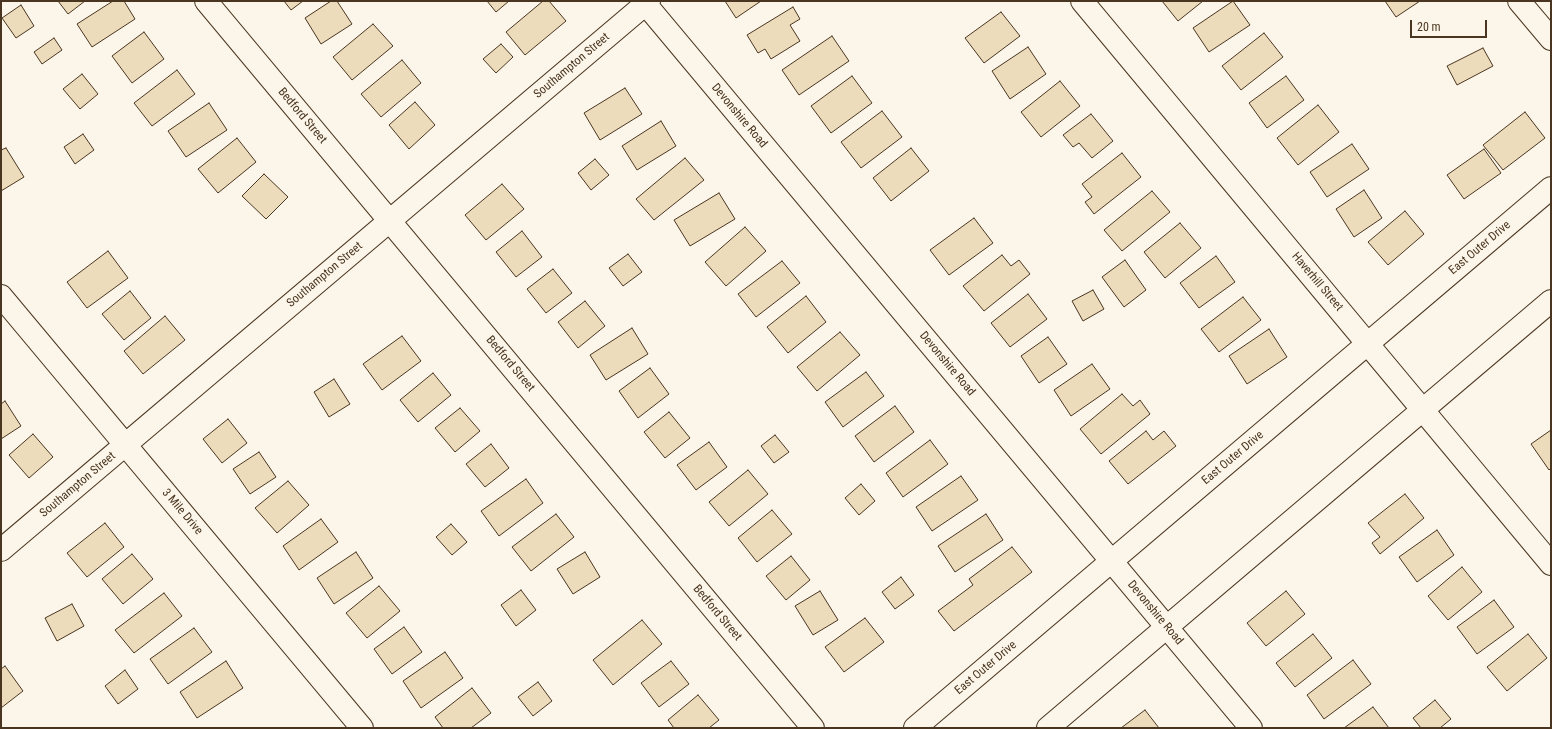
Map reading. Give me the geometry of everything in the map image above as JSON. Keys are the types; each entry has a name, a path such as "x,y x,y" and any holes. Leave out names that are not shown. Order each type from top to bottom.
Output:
{"street":[{"name":"Bedford Street","path":"206,1 813,728"},
{"name":"Haverhill Street","path":"1082,1 1551,564"},
{"path":"1519,1 1551,39"},
{"name":"Southampton Street","path":"1,550 646,2"},
{"name":"Devonshire Road","path":"646,2 1251,728"},
{"name":"East Outer Drive","path":"915,728 1551,188"},
{"name":"3 Mile Drive","path":"1,296 362,728"},
{"path":"1048,728 1551,301"}],"building":[{"path":"58,1 85,1 68,14"},
{"path":"113,1 124,1 135,19 92,47 77,24"},
{"path":"284,1 303,1 291,10"},
{"path":"331,1 337,1 352,24 321,44 305,18"},
{"path":"487,1 509,1 496,12"},
{"path":"543,1 549,1 566,21 525,55 506,32"},
{"path":"725,1 761,1 736,18"},
{"path":"1162,1 1203,1 1178,21"},
{"path":"1233,1 1250,25 1209,52 1193,28"},
{"path":"1385,1 1420,1 1396,17"},
{"path":"21,5 34,26 16,38 2,18"},
{"path":"793,7 800,19 790,25 800,41 771,59 765,49 758,53 747,35"},
{"path":"1001,12 1020,36 984,63 965,38"},
{"path":"373,24 393,46 352,80 333,57"},
{"path":"144,32 164,59 132,83 112,56"},
{"path":"1264,33 1283,57 1241,90 1222,66"},
{"path":"832,36 849,61 799,95 782,70"},
{"path":"54,38 62,50 42,64 34,52"},
{"path":"501,44 513,57 496,73 483,59"},
{"path":"1028,47 1046,74 1010,99 992,71"},
{"path":"1483,48 1493,66 1457,85 1447,66"},
{"path":"402,60 421,83 381,117 361,94"},
{"path":"177,70 195,94 152,126 134,103"},
{"path":"82,74 98,94 80,109 63,89"},
{"path":"852,76 872,103 831,133 811,106"},
{"path":"1286,76 1304,100 1267,128 1249,103"},
{"path":"1060,81 1080,106 1041,137 1021,112"},
{"path":"625,88 642,114 600,140 584,113"},
{"path":"415,102 435,125 409,149 389,125"},
{"path":"209,103 227,130 186,157 168,131"},
{"path":"1318,105 1339,132 1298,165 1277,138"},
{"path":"882,111 902,137 861,168 841,142"},
{"path":"1525,112 1545,138 1503,170 1483,145"},
{"path":"1091,114 1113,141 1092,158 1079,143 1073,147 1063,135"},
{"path":"661,121 676,146 637,170 622,146"},
{"path":"83,134 94,150 75,164 64,147"},
{"path":"237,138 256,162 218,193 198,169"},
{"path":"1352,144 1369,169 1327,197 1310,172"},
{"path":"6,148 24,177 1,191 1,150"},
{"path":"911,148 929,171 891,201 873,178"},
{"path":"1484,149 1501,173 1464,199 1447,175"},
{"path":"1122,153 1141,177 1094,214 1085,202 1092,197 1082,184"},
{"path":"685,158 704,180 654,220 636,199"},
{"path":"595,159 609,175 591,190 578,173"},
{"path":"264,174 288,197 266,219 242,196"},
{"path":"502,184 524,209 486,240 465,215"},
{"path":"1364,190 1382,218 1354,237 1336,209"},
{"path":"1152,191 1170,212 1122,251 1104,230"},
{"path":"719,193 735,219 690,246 674,220"},
{"path":"1405,211 1424,234 1388,265 1368,242"},
{"path":"974,218 993,243 949,275 930,250"},
{"path":"1180,223 1201,248 1165,278 1144,252"},
{"path":"745,227 766,251 726,286 705,262"},
{"path":"522,231 542,257 516,277 496,252"},
{"path":"108,251 128,278 87,308 67,282"},
{"path":"628,254 642,272 623,286 609,268"},
{"path":"1002,255 1011,266 1019,260 1030,274 984,311 963,286"},
{"path":"1216,256 1235,282 1199,308 1180,283"},
{"path":"1125,260 1146,290 1124,307 1102,277"},
{"path":"782,261 800,283 756,317 738,294"},
{"path":"553,269 572,293 546,313 527,289"},
{"path":"1093,290 1104,309 1083,321 1072,301"},
{"path":"130,291 151,318 124,340 102,314"},
{"path":"1028,294 1047,319 1010,347 991,323"},
{"path":"806,296 826,322 788,353 767,327"},
{"path":"1243,297 1261,320 1219,352 1201,329"},
{"path":"585,301 605,326 578,348 558,322"},
{"path":"165,316 185,340 143,374 124,351"},
{"path":"632,328 648,354 606,380 590,355"},
{"path":"1269,329 1287,357 1247,384 1229,356"},
{"path":"840,332 860,355 817,391 797,367"},
{"path":"402,336 421,361 382,390 363,364"},
{"path":"1048,337 1067,364 1039,383 1021,356"},
{"path":"1092,364 1110,389 1071,416 1054,390"},
{"path":"650,368 669,394 638,418 619,391"},
{"path":"866,372 884,396 843,427 825,402"},
{"path":"433,373 451,395 418,422 400,400"},
{"path":"334,379 350,404 329,417 314,392"},
{"path":"1122,394 1133,406 1140,400 1150,414 1101,454 1080,429"},
{"path":"5,401 21,426 1,439 1,404"},
{"path":"895,406 914,432 874,462 855,436"},
{"path":"460,408 480,431 455,452 435,428"},
{"path":"669,412 690,438 665,458 644,432"},
{"path":"228,419 247,443 222,463 203,439"},
{"path":"1551,430 1551,468 1549,470 1531,444"},
{"path":"1146,431 1153,440 1164,431 1176,446 1128,484 1109,461"},
{"path":"33,434 53,457 29,478 9,455"},
{"path":"775,435 789,452 774,463 761,446"},
{"path":"930,440 948,464 903,497 886,473"},
{"path":"709,442 727,467 696,490 677,465"},
{"path":"491,444 509,468 485,487 466,464"},
{"path":"259,452 276,477 250,494 233,469"},
{"path":"748,470 768,494 729,526 709,502"},
{"path":"961,476 978,500 932,531 916,507"},
{"path":"526,479 543,503 499,536 481,511"},
{"path":"288,481 309,505 277,533 255,508"},
{"path":"861,484 875,501 859,515 845,498"},
{"path":"1405,494 1424,518 1380,554 1372,543 1380,537 1368,523"},
{"path":"772,510 792,534 757,562 738,538"},
{"path":"556,514 574,537 531,571 512,547"},
{"path":"986,514 1003,540 955,572 938,546"},
{"path":"321,519 338,542 299,570 283,546"},
{"path":"105,523 124,547 87,577 67,553"},
{"path":"451,524 467,542 452,555 436,537"},
{"path":"1437,530 1454,555 1417,582 1399,557"},
{"path":"1012,547 1032,572 954,631 938,611 973,585 969,579"},
{"path":"356,552 373,578 334,604 317,578"},
{"path":"585,552 600,577 573,594 557,569"},
{"path":"132,554 153,579 123,604 102,579"},
{"path":"791,556 810,580 786,600 766,576"},
{"path":"1462,567 1482,592 1448,620 1428,596"},
{"path":"901,577 914,595 895,609 882,592"},
{"path":"379,586 400,611 367,638 346,613"},
{"path":"521,590 536,610 516,626 501,605"},
{"path":"820,591 838,620 813,635 795,606"},
{"path":"1286,591 1305,614 1266,646 1247,623"},
{"path":"164,593 182,616 134,653 115,630"},
{"path":"1494,600 1514,627 1477,654 1457,627"},
{"path":"72,604 84,626 57,641 45,618"},
{"path":"865,618 884,642 844,672 825,647"},
{"path":"642,620 662,644 613,685 593,660"},
{"path":"404,627 422,652 392,674 374,649"},
{"path":"194,628 212,652 168,684 150,659"},
{"path":"1313,634 1332,658 1295,687 1276,663"},
{"path":"1528,634 1547,658 1507,691 1487,667"},
{"path":"445,652 463,678 421,708 403,681"},
{"path":"1353,660 1371,684 1324,719 1307,695"},
{"path":"226,661 243,688 197,718 180,692"},
{"path":"671,661 689,684 659,707 641,683"},
{"path":"5,666 23,691 1,708 1,669"},
{"path":"125,670 138,689 118,704 105,686"},
{"path":"538,682 552,701 533,716 518,697"},
{"path":"472,688 491,713 471,728 443,728 435,717"},
{"path":"698,695 719,720 709,728 674,728 668,720"},
{"path":"1435,700 1451,719 1440,728 1421,728 1413,718"},
{"path":"1373,707 1389,728 1344,728"},
{"path":"1145,710 1159,728 1121,728"}]}
